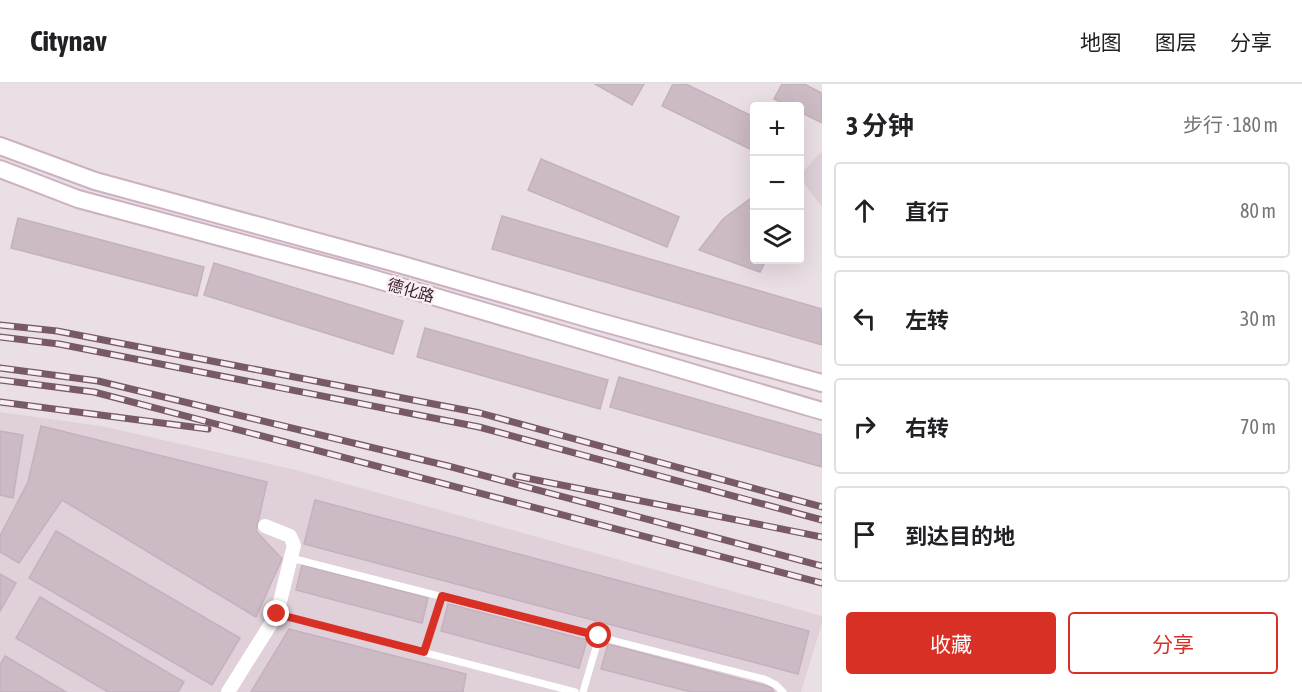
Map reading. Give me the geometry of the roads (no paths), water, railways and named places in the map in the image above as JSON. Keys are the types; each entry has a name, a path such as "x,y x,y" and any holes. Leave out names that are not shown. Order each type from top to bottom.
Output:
{"main road":[{"name":"德化路","path":"0,146 95,181 822,383"},
{"name":"德化路","path":"0,169 78,199 361,275 822,411"}],"street":[{"path":"228,692 277,614 294,545 290,536 265,526"}],"lane":[{"path":"291,558 764,679 776,685 783,692"},
{"path":"424,652 442,596"},
{"path":"277,614 575,692"},
{"path":"583,692 599,636"}],"railway":[{"path":"0,325 57,331 480,413 822,507"},
{"path":"0,337 59,344 479,427 822,520"},
{"path":"0,368 98,381 448,466 822,566"},
{"path":"0,380 94,392 822,583"},
{"path":"0,402 208,429"},
{"path":"516,476 822,537"}]}
